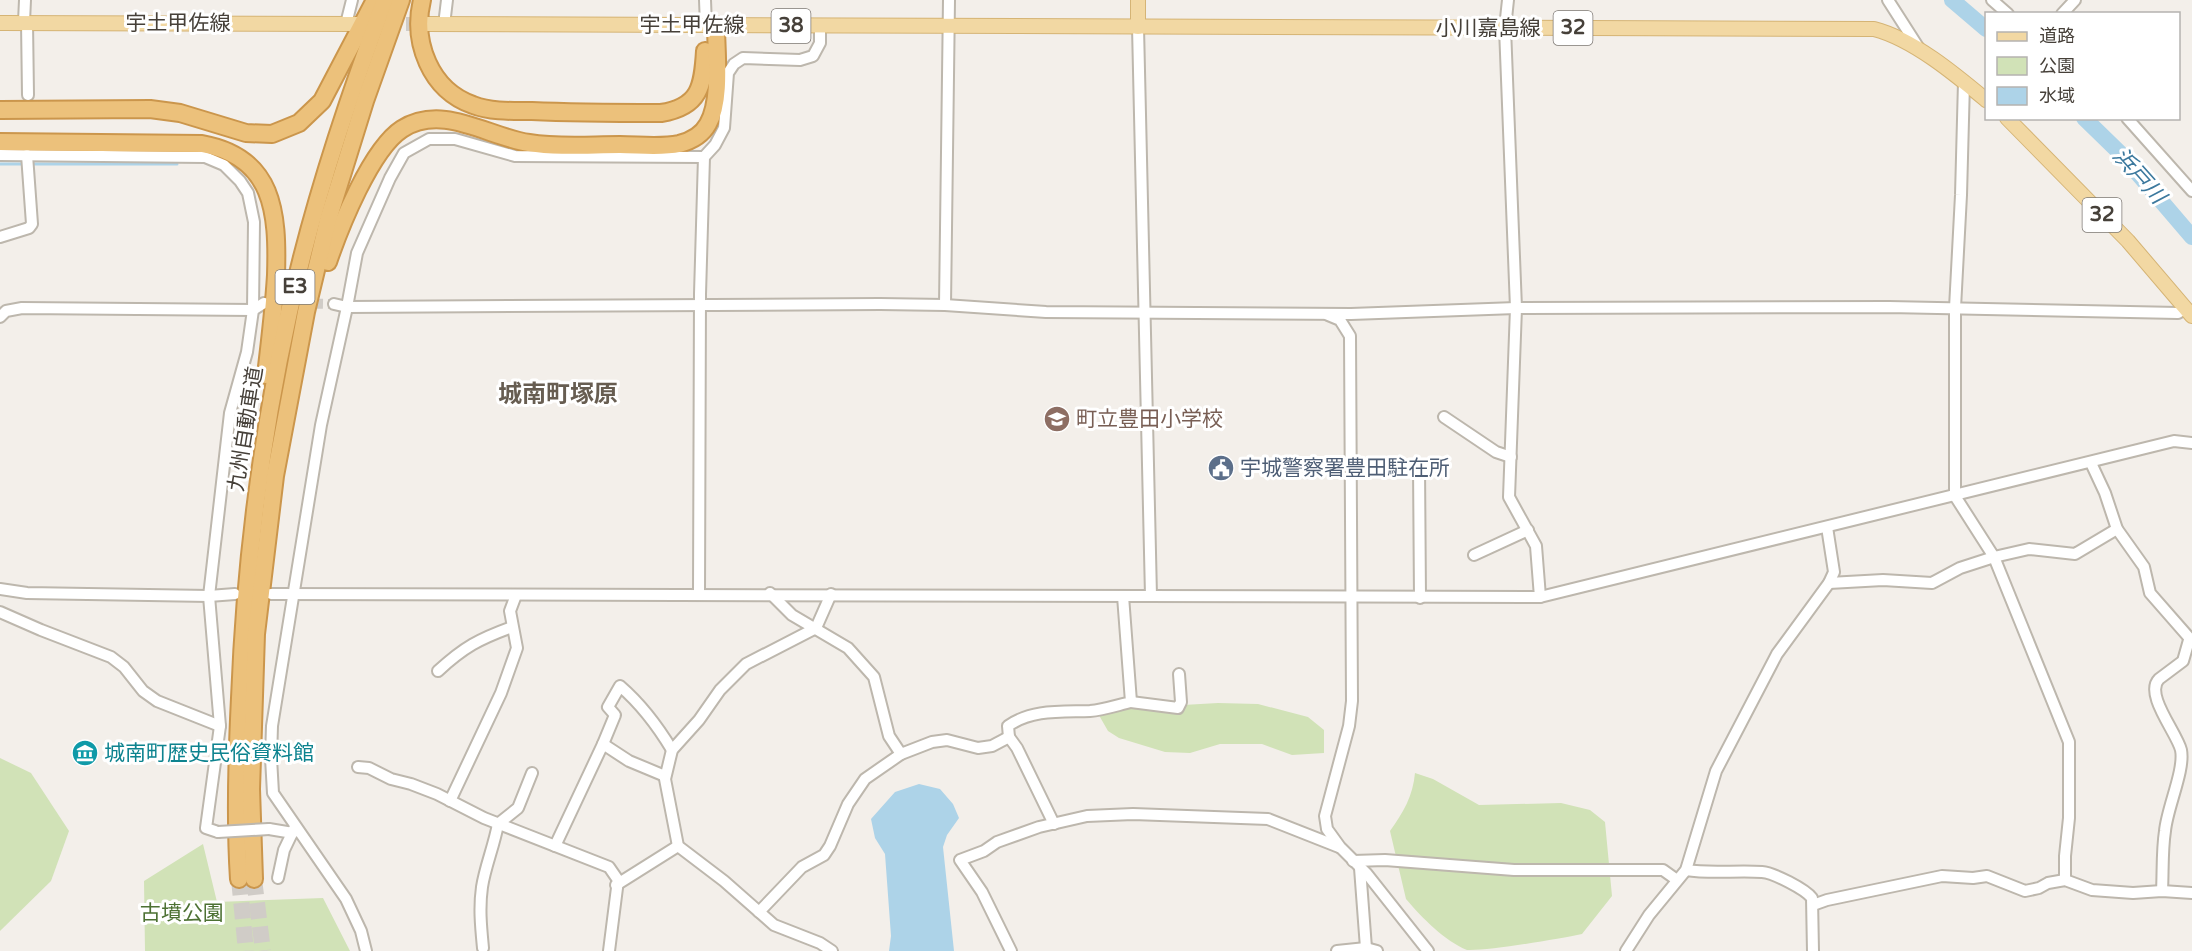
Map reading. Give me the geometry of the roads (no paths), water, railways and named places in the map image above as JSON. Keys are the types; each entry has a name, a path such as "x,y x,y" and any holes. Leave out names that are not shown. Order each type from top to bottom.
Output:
{"highway":[{"path":"0,110 150,109 180,113 246,133 272,134 299,123 322,101 375,0"},
{"name":"九州自動車道","path":"385,0 363,59 310,225 289,312 272,398 241,589 237,844 246,879 256,634 276,476 306,312 328,220 365,100 401,0"},
{"path":"422,0 418,28 424,55 430,69 450,92 461,100 490,110 639,113 674,111 686,105 701,88 711,25"},
{"path":"276,476 313,314 329,258 344,221 374,161 392,138 415,123 439,119 462,123 514,141 545,145 665,146 690,141 708,124 716,97 711,25"},
{"path":"0,142 202,144 228,150 240,157 260,176 272,204 277,245 274,311 240,580 241,589"}],"main road":[{"path":"1138,0 1138,27"},
{"name":"宇土甲佐線","path":"0,23 351,24"},
{"name":"宇土甲佐線","path":"425,24 1138,27"},
{"name":"小川嘉島線","path":"1138,27 1874,29 1894,35 1964,82 1985,99"},
{"name":"32","path":"2009,120 2128,241 2189,312"}],"street":[{"path":"25,0 28,95"},
{"path":"351,0 351,24"},
{"path":"444,24 447,0"},
{"path":"705,0 711,25"},
{"path":"945,305 949,0"},
{"path":"1508,0 1505,28 1516,308 1509,496 1536,546 1540,597"},
{"path":"1887,0 1922,53"},
{"path":"1992,0 2006,12"},
{"path":"2064,12 2075,0"},
{"path":"699,595 700,306 704,158 715,146 724,128 728,73 734,64 743,58 800,60 813,56 820,43 820,26"},
{"path":"1138,27 1151,597"},
{"path":"1964,82 1955,308 1954,496 1994,557 2069,742 2069,818 2065,880"},
{"path":"2129,120 2192,191"},
{"path":"366,951 361,931 346,899 294,830 273,793 271,758 272,726 321,425 357,253 390,178 404,153 429,139 455,139 515,156 704,158"},
{"path":"0,155 205,157 224,165 248,193 254,222 253,310 247,352 230,413 209,596 220,726 207,828 218,832 294,830"},
{"path":"0,237 29,228 32,224 27,155"},
{"path":"0,317 6,311 22,308 253,310 264,303"},
{"path":"334,304 347,308 945,305 1046,312 1324,314 1516,308 1955,308 2189,312"},
{"path":"1324,314 1340,320 1350,336 1351,710 1349,726 1325,816 1327,829 1428,951"},
{"path":"1444,417 1496,452 1511,457"},
{"path":"271,594 699,595 770,593 1151,597 1540,597 2174,441 2192,443"},
{"path":"2091,463 2105,493 2117,529 2144,567 2150,593 2190,640 2183,661 2159,679 2155,687 2159,706 2181,750 2180,771 2165,830 2162,891"},
{"path":"1419,465 1420,598"},
{"path":"1626,951 1649,915 1686,870 1716,771 1778,654 1829,584 1834,572 1827,527"},
{"path":"1829,584 1883,580 1932,583 1960,568 2030,549 2075,554 2117,529"},
{"path":"1474,555 1528,530"},
{"path":"0,589 20,592 209,596 241,589"},
{"path":"770,593 792,615 848,648 874,677 889,736 901,754"},
{"path":"831,594 816,628 746,664 720,690 699,720 672,750 664,779 678,846 724,881 774,925 820,943 832,951"},
{"path":"450,801 501,693 518,648 510,611 516,595"},
{"path":"1123,596 1131,702"},
{"path":"0,612 111,657 124,667 143,691 157,701 220,726"},
{"path":"438,671 460,651 484,637 512,627"},
{"path":"1054,824 1017,748 1009,737 1008,726 1018,719 1046,713 1091,711 1131,702 1178,708 1181,702 1179,674"},
{"path":"555,846 615,715 608,707 620,686 635,699 655,723 672,750"},
{"path":"759,912 802,867 824,855 848,804 865,779 901,754 932,742 947,740 978,748 992,746 1009,737"},
{"path":"603,744 629,761 665,776"},
{"path":"358,767 369,768 391,779 411,784 498,824 609,867 618,880 613,934 609,951"},
{"path":"483,948 479,916 482,885 498,824 518,808 532,773"},
{"path":"1011,951 982,892 960,860 984,851 997,842 1087,816 1133,814 1268,819 1340,847"},
{"path":"278,878 284,850 294,830"},
{"path":"616,885 678,846"},
{"path":"1357,865 1385,860 1514,870 1663,870 1677,880"},
{"path":"1337,951 1371,950 1357,865"},
{"path":"1686,870 1703,873 1765,872 1808,893 1813,905 1813,951"},
{"path":"1813,905 1827,900 1942,876 1973,878 1987,876 2025,891 2065,880 2092,890 2133,893 2192,892"}],"water":[{"path":"919,784 940,789 953,804 959,818 947,835 943,847 954,951 889,951 891,936 885,854 875,838 871,819 895,792"}],"waterway":[{"name":"浜戸川","path":"1952,0 1985,28"},
{"name":"浜戸川","path":"2086,120 2121,154 2192,237"},
{"path":"0,164 177,164"}],"tunnel":[{"path":"385,24 425,24"},
{"path":"268,303 334,304"},
{"path":"239,879 246,951"},
{"path":"254,879 263,951"}],"place":[{"name":"町立豊田小学校","path":"1057,419"},
{"name":"宇城警察署豊田駐在所","path":"1221,468"},
{"name":"城南町歴史民俗資料館","path":"85,753"}],"district":[{"name":"城南町塚原","path":"558,394"}],"park label":[{"name":"古墳公園","path":"182,913"}]}
